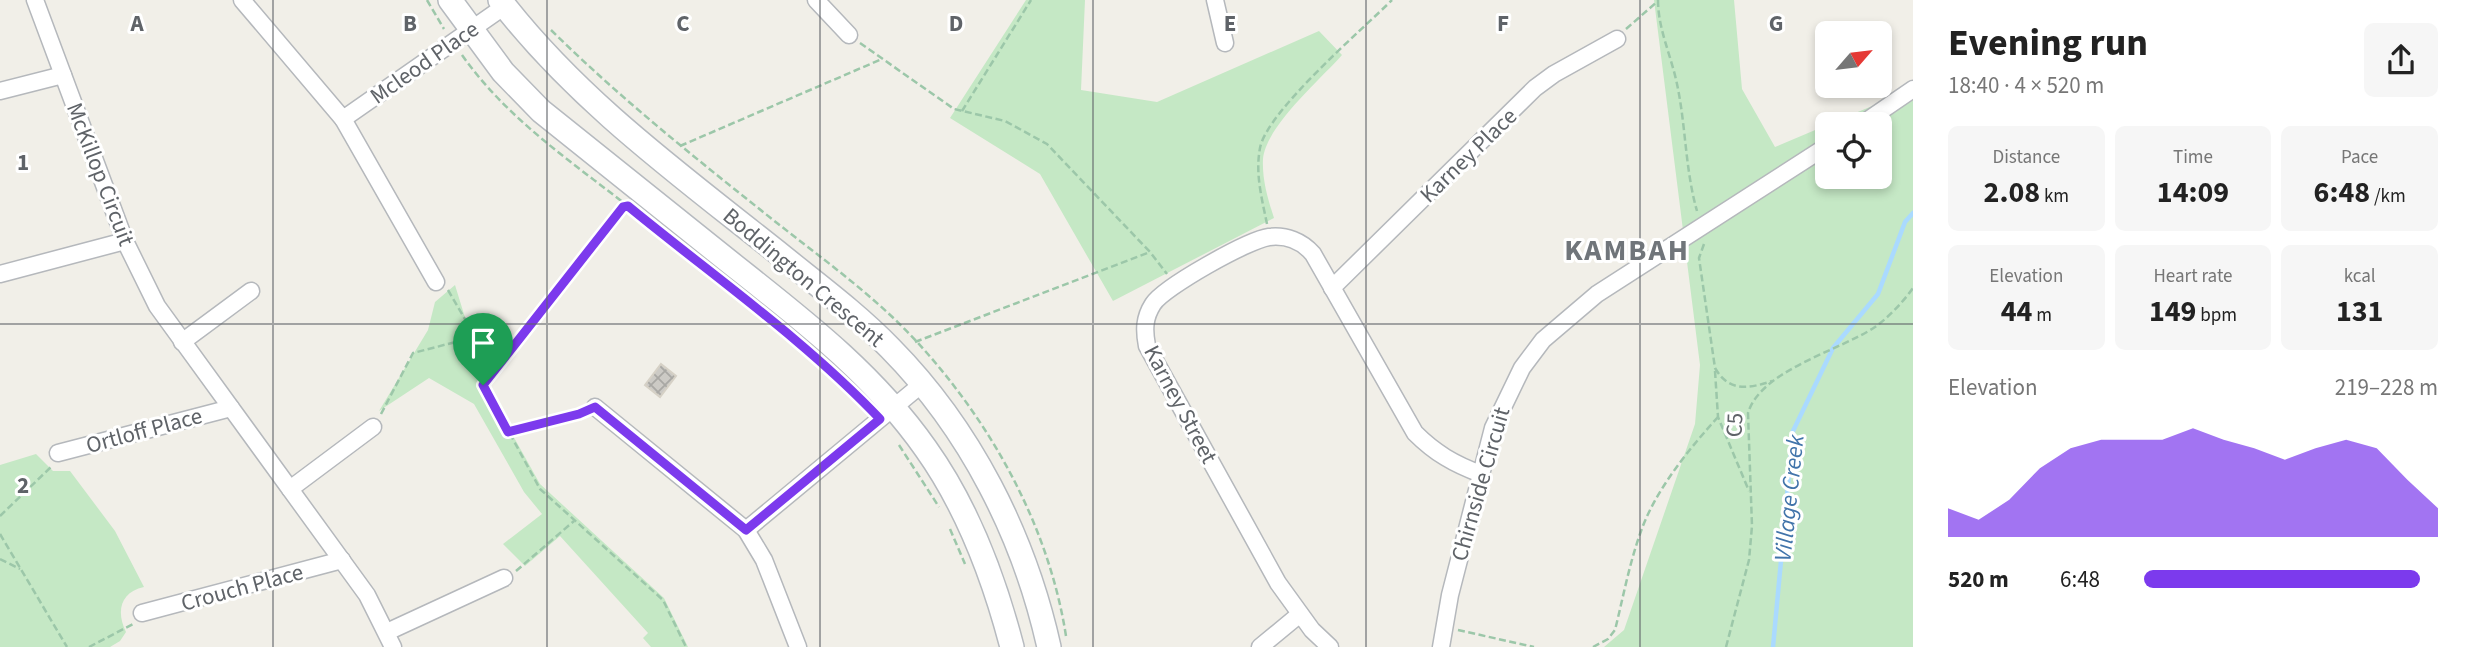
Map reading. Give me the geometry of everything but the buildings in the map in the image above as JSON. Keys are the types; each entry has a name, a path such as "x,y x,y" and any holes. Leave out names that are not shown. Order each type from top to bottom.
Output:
{"street":[{"name":"McKillop Circuit","path":"35,0 125,241 158,306 367,595 390,640"},
{"path":"242,0 343,119 436,282"},
{"name":"Boddington Crescent","path":"450,0 470,31 503,72 541,111 832,343 887,413 928,450 971,527 997,594 1012,647"},
{"path":"816,0 849,35"},
{"path":"1215,0 1225,43"},
{"name":"Mcleod Place","path":"343,119 470,31 503,3"},
{"name":"Boddington Crescent","path":"503,3 577,86 620,126 853,313 922,384 977,461 1003,511 1031,582 1049,647"},
{"name":"Karney Place","path":"1332,288 1535,89 1554,74 1617,39"},
{"path":"0,91 63,75"},
{"path":"1879,112 1913,89"},
{"name":"Chirnside Circuit","path":"1441,647 1493,428 1513,382 1543,340 1597,294 1815,154"},
{"path":"1270,237 1287,238 1308,248 1415,433 1432,450 1454,464 1481,474"},
{"name":"Karney Street","path":"1270,237 1252,242 1175,285 1151,307 1145,323 1147,346 1278,583 1300,614 1330,647"},
{"path":"0,274 125,241"},
{"path":"182,342 251,291"},
{"path":"746,530 922,384"},
{"path":"595,407 746,530 764,560 798,647"},
{"name":"Ortloff Place","path":"58,453 231,408"},
{"path":"290,489 373,427"},
{"name":"Crouch Place","path":"142,613 342,560"},
{"path":"390,640 504,578"},
{"path":"1260,647 1300,614"}],"path":[{"path":"962,111 1031,0"},
{"path":"1270,237 1258,180 1260,147 1274,118 1392,0"},
{"path":"1617,39 1631,21 1658,1"},
{"path":"546,25 635,110 830,265 917,341 1150,251"},
{"path":"849,35 935,99 962,111 1005,121 1047,144 1150,251 1175,285"},
{"path":"680,146 882,59"},
{"path":"483,385 623,207 628,206"},
{"path":"638,214 742,297"},
{"path":"436,282 452,292 471,338 475,366 483,385 540,489 663,600 686,647"},
{"name":"C5","path":"1726,647 1749,561 1751,495 1748,413 1752,400 1775,380 1875,326 1913,288"},
{"path":"373,427 413,353 471,338"},
{"path":"1715,368 1718,417 1751,495"},
{"path":"508,432 579,414 595,407"},
{"path":"887,413 943,514"},
{"path":"1593,647 1608,639 1615,630 1640,534 1651,508 1680,465 1718,417"},
{"path":"0,516 51,468 58,453"},
{"path":"504,578 574,521"},
{"path":"949,526 969,575"},
{"path":"0,534 67,647"},
{"path":"0,559 20,569"},
{"path":"89,647 132,626 142,613"},
{"path":"1444,626 1534,647"}],"green space":[{"path":"1026,0 1085,0 1081,90 1157,102 1319,31 1342,55 1284,118 1266,146 1263,174 1274,218 1113,301 1040,174 950,118"},
{"path":"1654,0 1734,0 1742,89 1775,147 1815,130 1815,189 1892,189 1892,112 1858,112 1913,89 1913,647 1604,647 1624,630 1695,424 1700,365"},
{"path":"455,285 487,389 540,484 664,598 688,647 651,647 643,638 648,633 560,536 525,566 503,544 542,514 524,492 474,404 429,378 379,411 428,330 435,302"},
{"path":"36,454 53,471 70,471 115,531 144,587 125,598 121,617 126,632 120,641 110,647 0,647 0,465"}],"waterway":[{"name":"Village Creek","path":"1773,647 1793,431 1833,348 1878,294 1905,222 1913,213"}],"district":[{"name":"KAMBAH","path":"1627,250"}],"route":[{"path":"628,206 784,329 858,394 880,419 746,530 730,514 595,407 579,414 508,432 483,385 623,207 628,206"}]}
